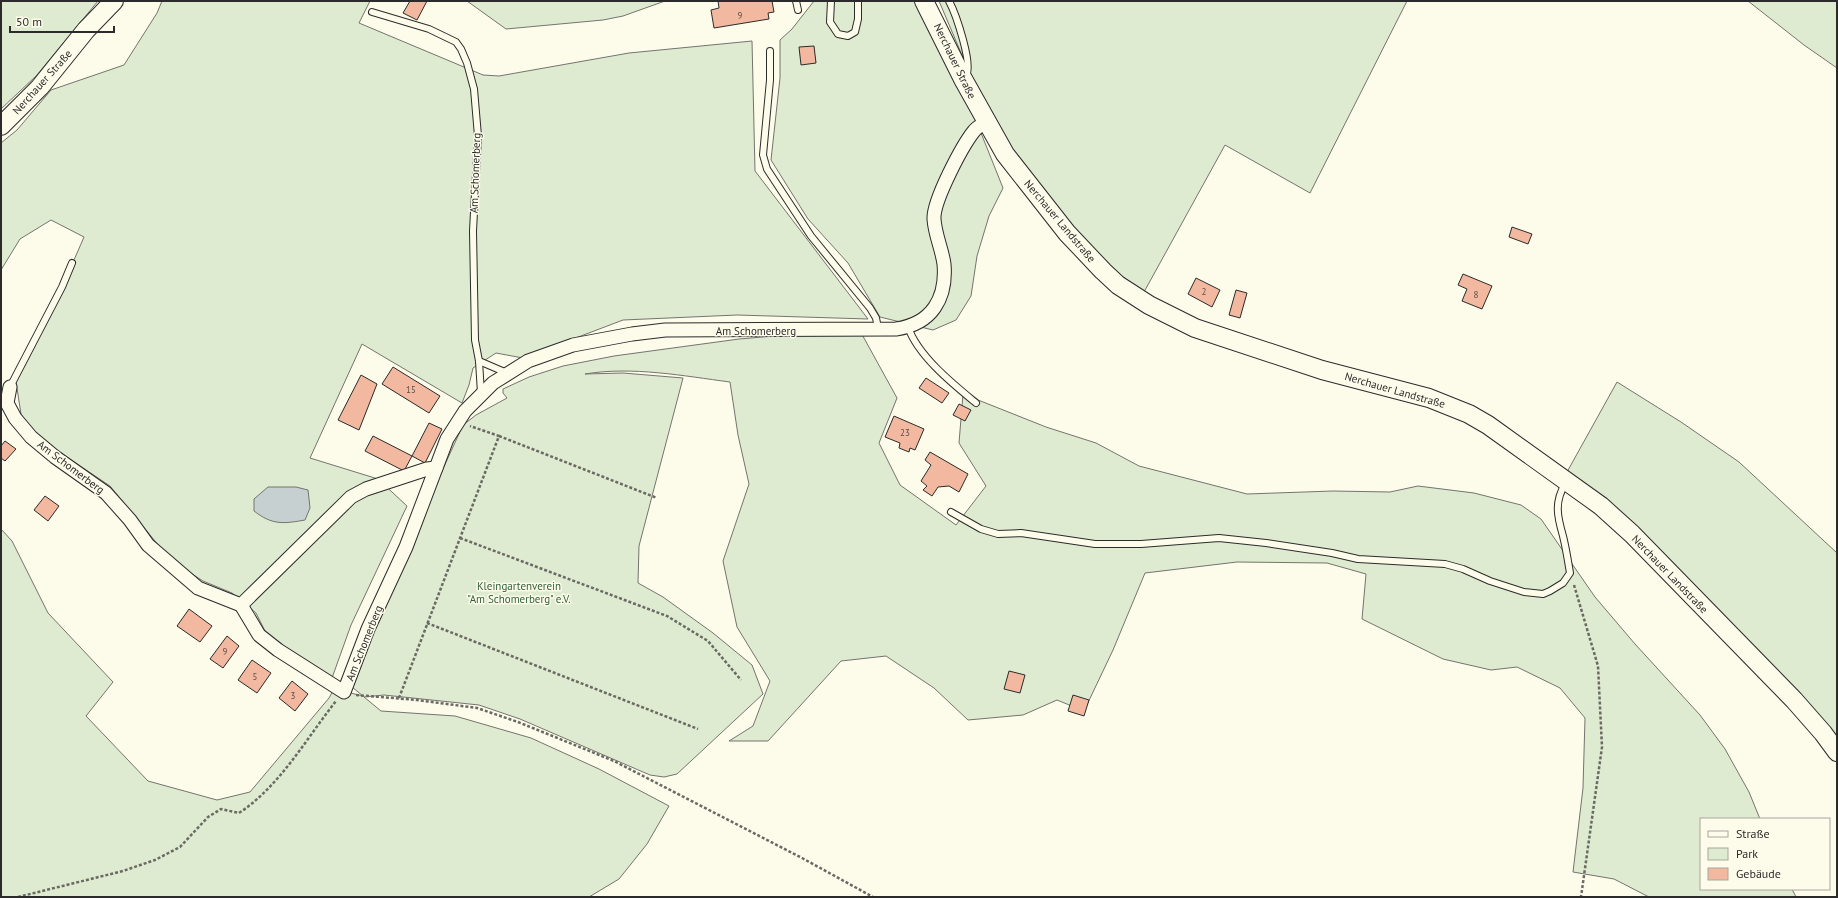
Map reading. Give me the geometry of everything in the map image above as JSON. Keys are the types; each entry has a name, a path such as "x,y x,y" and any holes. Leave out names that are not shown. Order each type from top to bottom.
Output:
{"main road":[{"name":"Nerchauer Straße","path":"1,126 40,87 86,30 114,1"},
{"name":"Nerchauer Straße","path":"924,1 962,79 986,122"},
{"name":"Nerchauer Landstraße","path":"986,122 1005,154 1067,233 1103,272 1133,296 1195,328 1251,348 1322,370 1444,403 1488,425 1566,481 1606,511 1665,566 1794,700 1823,733 1837,752"}],"street":[{"name":"Am Schomerberg","path":"10,387 7,403 16,418 31,437 55,457 106,493 130,520 148,545 198,588 241,605 260,635 278,650 344,692 368,629 406,547 447,439 465,411 493,383 528,361 573,345 632,334 665,330 787,331 908,327 927,317 936,305 944,288 944,263 937,238 934,218 947,177 964,145 974,130 986,122"},
{"path":"241,605 351,497 366,489 427,469 436,468"}],"lane":[{"path":"796,1 798,10"},
{"path":"831,1 830,22 838,34 848,36 855,32 858,20 858,1"},
{"path":"949,1 964,46 969,67 968,75 962,79"},
{"name":"Am Schomerberg","path":"372,12 429,29 456,42 467,63 474,89 478,136 473,231 475,340 479,361 481,395"},
{"path":"770,51 770,80 763,155 766,169 811,236 870,308 876,318 878,328"},
{"name":"Am Schomerberg","path":"10,387 62,287 72,263"},
{"path":"908,327 911,336 922,352 958,389 976,403"},
{"path":"479,361 508,374"},
{"path":"951,512 981,529 998,534 1021,533 1095,544 1141,544 1219,538 1295,547 1358,559 1445,564 1463,569 1490,581 1524,592 1543,594 1563,583 1570,573 1558,520 1560,493 1566,481"}],"path":[{"path":"458,422 499,436 657,498"},
{"path":"399,698 499,436"},
{"path":"460,538 667,616 708,640 741,680"},
{"path":"1570,573 1598,666 1602,747 1582,897"},
{"path":"427,623 698,730"},
{"path":"18,897 123,871 155,860 180,847 208,817 221,809 239,813 255,802 278,777 344,692 362,697 399,698 477,708 518,722 614,761 802,858 873,897"}],"green space":[{"path":"1,1 98,1 36,76 1,109"},
{"path":"162,1 370,1 359,23 483,75 499,76 629,53 752,41 755,171 868,319 737,315 623,320 523,358 496,353 473,368 469,385 462,403 362,344 310,458 378,479 407,506 351,625 332,678 289,651 266,633 256,613 232,593 203,581 178,565 164,552 110,486 35,436 21,414 16,382 48,320 84,237 51,220 20,239 1,270 1,143 17,130 51,90 124,65 157,13"},
{"path":"467,1 665,1 623,16 603,20 506,29"},
{"path":"814,1 923,1 949,53 1003,188 989,216 977,256 971,296 956,320 933,330 880,317 848,263 808,219 771,160 780,78 780,40 792,29"},
{"path":"939,1 1407,1 1310,193 1225,145 1144,292 1112,269 1079,236 1028,174 981,100"},
{"path":"1748,1 1837,1 1837,68 1804,45"},
{"name":"Kleingartenverein \"Am Schomerberg\" e.V.","path":"859,329 897,398 879,443 900,485 956,525 986,486 959,443 963,394 1046,427 1096,443 1139,466 1247,494 1333,491 1390,492 1418,486 1474,493 1521,505 1541,519 1595,597 1635,644 1700,715 1725,749 1749,792 1760,818 1700,818 1700,890 1792,890 1796,897 1649,897 1614,879 1573,872 1583,788 1585,718 1560,688 1517,667 1491,670 1443,659 1362,619 1366,574 1327,563 1237,562 1145,573 1113,650 1084,711 1057,700 1023,715 968,720 934,688 886,656 841,661 768,741 729,741 753,726 770,681 737,627 723,561 749,484 738,435 730,382 639,371 621,371 585,374 623,373 683,378 639,546 638,583 663,597 713,633 752,665 763,694 677,774 664,777 650,775 520,719 479,705 384,695 364,697 381,711 455,716 531,738 599,769 669,806 647,844 619,879 589,897 1,897 1,529 12,541 48,613 113,682 86,716 148,781 217,800 250,792 329,698 334,689 363,696 352,687 436,484 463,425 476,415 507,398 503,393 503,389 529,377 563,366 614,356 739,339"},
{"path":"1617,382 1681,422 1739,462 1837,553 1837,740 1567,472"}],"shaded area":[{"path":"268,487 296,487 308,490 310,508 305,520 284,523 272,521 260,516 254,511 254,499"}],"building":[{"path":"410,1 427,1 417,20 403,13"},
{"path":"718,1 772,1 774,12 768,13 769,19 714,28 711,10 719,8"},
{"path":"814,46 816,63 801,65 799,47"},
{"path":"1512,227 1532,234 1528,244 1509,237"},
{"path":"1463,274 1492,286 1482,309 1462,301 1467,289 1458,285"},
{"path":"1196,278 1220,290 1212,307 1188,294"},
{"path":"1236,290 1247,293 1240,318 1229,315"},
{"path":"393,367 440,396 429,413 382,384"},
{"path":"361,375 377,384 359,430 338,420"},
{"path":"926,378 949,393 942,403 919,388"},
{"path":"959,404 971,410 965,421 953,415"},
{"path":"894,416 924,429 915,450 910,448 909,452 899,448 900,443 885,437"},
{"path":"429,423 442,429 425,463 412,456"},
{"path":"373,436 412,456 404,471 365,451"},
{"path":"5,441 16,449 5,461 1,458 1,446"},
{"path":"930,452 968,474 959,492 949,486 938,487 932,496 923,490 927,486 921,481 931,465 925,460"},
{"path":"45,496 59,506 48,521 34,510"},
{"path":"189,609 212,626 200,642 177,626"},
{"path":"227,636 239,646 223,668 210,659"},
{"path":"252,660 271,673 257,693 238,680"},
{"path":"1009,671 1025,675 1020,693 1004,689"},
{"path":"292,681 308,694 295,711 279,698"},
{"path":"1073,695 1089,700 1084,716 1068,711"}]}
